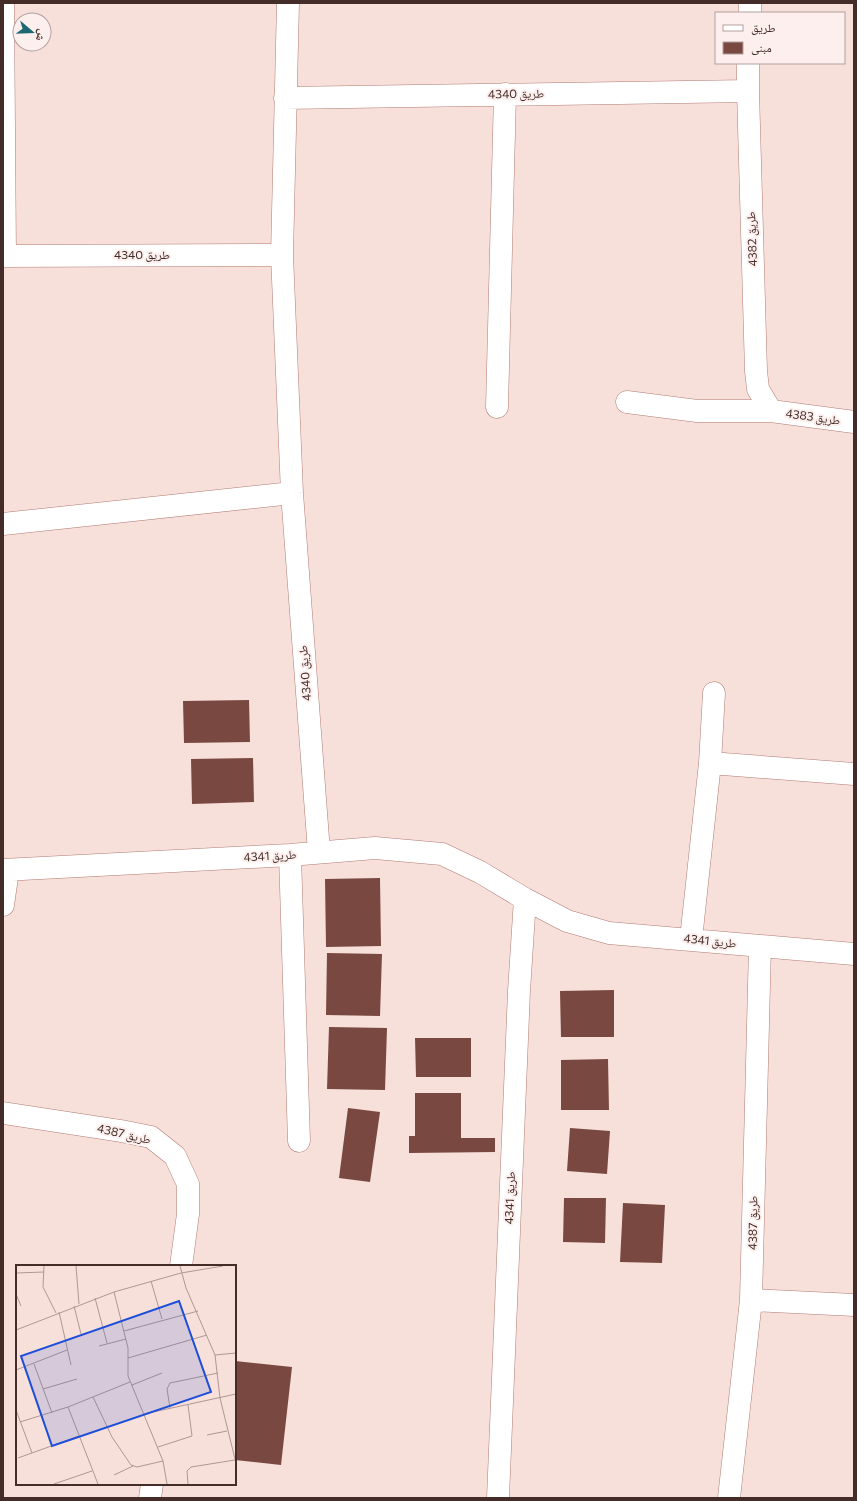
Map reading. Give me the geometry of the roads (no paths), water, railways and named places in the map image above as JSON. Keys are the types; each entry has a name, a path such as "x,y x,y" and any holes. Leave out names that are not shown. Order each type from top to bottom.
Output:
{"street":[{"path":"3,3 4,256"},
{"name":"طريق 4340","path":"288,3 282,255 292,493 318,852"},
{"name":"طريق 4382","path":"748,64 756,371 758,389 771,411"},
{"name":"طريق 4340","path":"285,98 748,91"},
{"path":"497,407 505,94"},
{"name":"طريق 4340","path":"4,256 282,255"},
{"name":"طريق 4383","path":"627,402 697,411 771,411 854,422"},
{"path":"3,524 292,493"},
{"path":"691,939 710,763 714,693"},
{"path":"710,763 854,774"},
{"name":"طريق 4341","path":"5,870 290,855 375,848 442,854 480,872 525,899 567,921 609,933 854,954"},
{"path":"290,855 299,1141"},
{"path":"3,905 5,870"},
{"name":"طريق 4341","path":"498,1498 519,991 525,899"},
{"name":"طريق 4387","path":"729,1498 751,1300 760,946"},
{"name":"طريق 4387","path":"3,1113 151,1137 175,1156 188,1184 188,1214 181,1265"},
{"path":"751,1300 854,1305"},
{"path":"150,1498 152,1485"}]}
